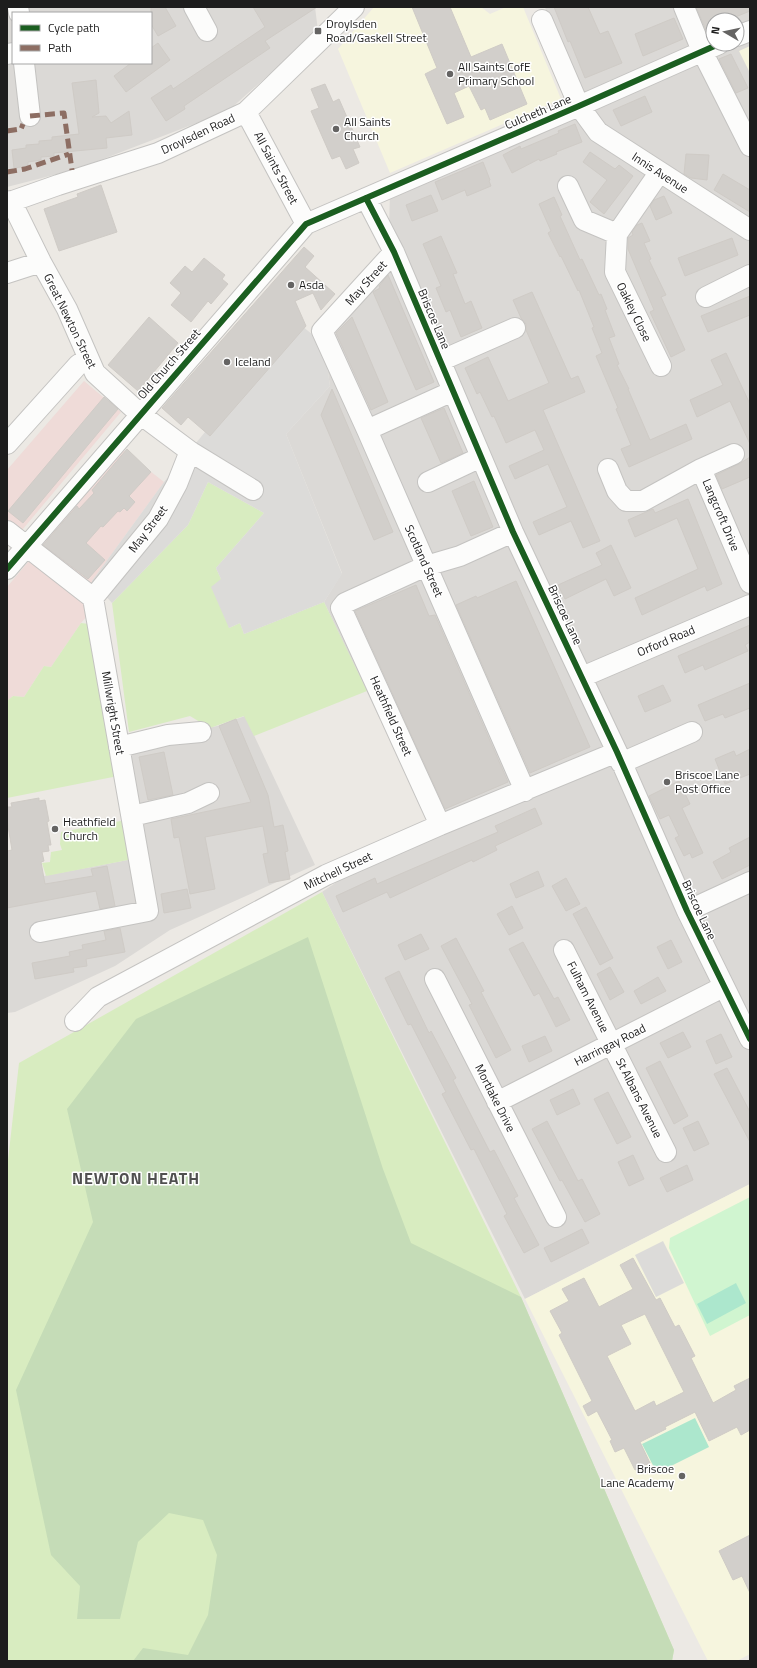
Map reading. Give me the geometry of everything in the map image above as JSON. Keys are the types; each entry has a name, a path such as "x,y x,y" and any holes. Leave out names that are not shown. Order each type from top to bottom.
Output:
{"street":[{"path":"194,7 207,31"},
{"path":"684,7 705,38"},
{"name":"Droylsden Road","path":"9,202 158,153 246,112 350,8"},
{"name":"Innis Avenue","path":"542,20 579,106 598,132 659,173 750,230"},
{"name":"Culcheth Lane","path":"366,198 705,50"},
{"path":"713,52 750,146"},
{"path":"24,64 34,95 30,116"},
{"name":"All Saints Street","path":"246,112 306,224"},
{"path":"568,186 584,220 617,234 659,173"},
{"name":"Old Church Street","path":"7,569 306,224 366,198"},
{"name":"Briscoe Lane","path":"366,198 394,252 513,532 619,758 686,911 750,1040"},
{"name":"Great Newton Street","path":"9,202 67,309 95,373 140,414 190,451 252,490"},
{"name":"Oakley Close","path":"617,234 614,272 661,366"},
{"name":"May Street","path":"322,331 394,252"},
{"path":"7,273 41,262"},
{"path":"706,297 750,276"},
{"path":"440,361 515,328"},
{"name":"Scotland Street","path":"322,331 525,791"},
{"path":"7,444 78,365 88,358"},
{"path":"367,430 453,391"},
{"name":"May Street","path":"93,598 158,519 177,484 190,451"},
{"path":"701,469 734,454"},
{"path":"428,482 481,457"},
{"name":"Langcroft Drive","path":"608,469 617,491 626,501 643,501 701,469 750,583"},
{"path":"7,531 93,598"},
{"path":"426,566 460,556 513,532"},
{"name":"Heathfield Street","path":"426,566 345,603 341,608 440,825"},
{"name":"Millwright Street","path":"40,932 148,911 93,598"},
{"name":"Orford Road","path":"582,677 750,605"},
{"path":"119,747 168,735 201,732"},
{"name":"Mitchell Street","path":"74,1021 98,997 326,875 440,825 525,791 692,732"},
{"path":"132,816 188,803 209,792"},
{"path":"686,911 750,882"},
{"name":"Fulham Avenue","path":"564,950 612,1045"},
{"name":"Mortlake Drive","path":"435,979 556,1217"},
{"name":"Harringay Road","path":"497,1102 612,1045 723,987"},
{"name":"St Albans Avenue","path":"612,1045 666,1152"}],"shaded area":[{"path":"7,7 315,7 318,31 228,111 77,169 7,187"},
{"name":"All Saints CofE Primary School","path":"374,7 481,7 490,14 506,7 523,7 561,99 390,173 338,49"},
{"path":"545,7 750,7 750,1184 525,1299 322,892 428,820 324,602 342,573 286,434 330,386 324,344 388,263 390,193 573,102"},
{"path":"750,46 750,73 740,52 745,52 745,48"},
{"path":"302,326 324,344 330,386 286,434 342,574 324,602 244,634 240,623 229,628 211,587 221,579 216,568 264,513 208,482 188,525 112,603 92,581 164,482 205,432"},
{"path":"84,381 121,412 7,548 7,470"},
{"path":"123,450 164,482 92,581 105,595 81,623 51,667 44,666 24,697 13,696 7,701 7,587"},
{"path":"245,716 315,865 170,930 115,966 15,1012 7,1013 7,883 133,859 113,749 217,726"},
{"name":"Briscoe Lane Academy","path":"750,1184 750,1654 737,1661 708,1661 525,1299"},
{"path":"663,1241 684,1283 656,1297 635,1255"}],"green space":[{"path":"208,482 264,513 216,568 221,579 229,628 240,623 244,634 324,602 367,691 254,736 244,716 210,728 190,716 129,732 112,603 188,525"},
{"path":"81,623 89,624 118,776 7,798 7,701 13,696 24,697 44,666 51,667"},
{"path":"126,820 133,859 46,876 42,863 50,862 51,852 62,850 60,844 61,832"},
{"path":"322,892 521,1297 674,1650 672,1661 7,1661 7,1169 19,1063"},
{"path":"308,937 383,1169 411,1243 521,1297 674,1650 672,1661 133,1661 143,1648 188,1655 208,1615 217,1555 203,1520 169,1513 138,1542 120,1619 77,1619 80,1586 51,1555 16,1390 93,1222 67,1109 136,1019"},
{"path":"750,1197 750,1315 710,1336 669,1248 670,1238"},
{"path":"736,1283 746,1303 707,1324 697,1304"},
{"path":"695,1418 709,1447 657,1473 642,1444"}],"building":[{"path":"151,7 165,7 176,26 158,36 152,26"},
{"path":"253,7 317,7 265,41 270,48 184,106 185,109 166,121 151,98 171,85 173,89 265,27"},
{"path":"412,7 450,7 471,57 502,44 527,104 490,120 485,108 481,110 469,86 454,93 464,117 447,124 425,74 437,68"},
{"path":"554,7 588,7 600,34 608,31 622,63 585,78"},
{"path":"696,7 750,7 750,11 745,13 705,12 705,28"},
{"path":"674,18 683,39 643,56 635,34"},
{"path":"158,43 170,60 126,92 114,76 130,64 152,64 152,47"},
{"path":"731,54 748,88 736,93 719,59"},
{"path":"96,80 99,113 92,117 106,116 111,123 129,111 132,135 106,138 107,148 54,153 54,156 41,157 41,160 28,162 28,166 14,168 12,150 26,148 26,145 39,144 39,141 52,140 52,137 79,134 72,83"},
{"name":"All Saints Church","path":"325,84 333,102 339,99 360,147 353,149 359,163 346,169 340,156 332,159 311,111 319,108 311,89"},
{"path":"645,96 652,112 621,126 613,110"},
{"path":"575,124 582,142 556,152 557,154 540,161 539,159 512,173 503,155 520,146 521,149 559,133 558,131"},
{"path":"590,152 615,169 619,165 633,176 604,214 590,202 607,180 583,162"},
{"path":"686,154 709,155 707,180 691,178 684,174"},
{"path":"483,162 491,186 467,196 465,190 442,200 435,182"},
{"path":"723,174 750,190 750,212 714,190"},
{"path":"101,185 117,232 59,251 44,209 78,197 77,194"},
{"path":"431,195 438,211 412,221 406,205"},
{"path":"664,196 672,213 656,220 650,206 654,200"},
{"path":"554,197 562,215 560,216 580,260 582,259 599,295 601,294 607,309 605,310 615,336 609,338 619,364 617,365 629,389 650,440 686,424 692,439 629,467 621,449 631,445 616,409 618,408 596,356 602,353 592,328 594,327 579,290 578,291 548,233 551,231 539,204"},
{"path":"642,223 650,241 644,243 651,259 649,260 666,295 661,297 685,350 671,357 650,312 654,310 628,249 628,238 633,235 632,232 637,225"},
{"path":"441,236 457,273 453,274 465,304 471,301 482,328 461,337 450,310 446,312 436,288 441,286 423,244"},
{"path":"732,238 738,255 685,276 678,258"},
{"path":"304,247 314,256 305,267 335,294 321,310 313,293 295,301 306,326 210,436 188,417 181,425 162,408"},
{"path":"204,258 225,275 222,279 228,284 211,304 208,301 191,322 171,305 181,293 170,283 185,266 192,272"},
{"path":"388,275 434,382 416,390 373,292 380,288 379,286"},
{"path":"532,292 571,379 578,376 585,392 543,410 600,541 583,548 571,521 539,535 533,522 567,507 548,464 515,479 509,466 544,450 535,430 506,443 494,416 492,417 480,392 477,394 465,368 488,357 508,401 549,383 526,330 526,324 521,318 513,300"},
{"path":"750,296 750,315 708,332 701,316"},
{"path":"149,317 178,343 138,391 108,365"},
{"path":"352,317 388,402 371,410 336,333"},
{"path":"726,353 750,404 750,444 730,401 697,417 690,400 723,385 711,360"},
{"path":"332,389 393,532 374,540 321,415"},
{"path":"104,397 118,409 23,523 8,511"},
{"path":"444,408 463,453 441,463 421,418"},
{"path":"127,449 151,472 129,496 135,502 127,511 124,508 120,512 118,511 103,527 101,526 86,543 105,560 88,579 43,545 77,506 79,509 94,493 92,490"},
{"path":"750,457 750,477 722,489 716,475"},
{"path":"474,481 493,527 471,536 452,491"},
{"path":"688,499 722,584 707,591 705,586 642,615 635,598 698,569 677,518 635,537 628,520 653,509 655,513"},
{"path":"611,545 631,588 614,596 606,579 565,599 558,585 602,565 596,553"},
{"path":"516,581 590,747 530,773 456,605 476,596 477,598"},
{"path":"416,585 429,616 435,615 508,782 445,809 355,611"},
{"path":"750,625 750,642 745,645 748,651 705,670 703,665 685,673 678,656"},
{"path":"750,683 750,708 725,718 723,714 705,721 698,705"},
{"path":"663,685 671,701 645,712 638,696"},
{"path":"236,719 268,795 274,827 283,825 288,851 285,852 290,879 269,883 263,854 268,853 263,826 205,837 215,889 190,894 179,837 174,838 171,819 251,802 219,726"},
{"path":"750,749 750,774 725,784 715,759 734,751 736,756"},
{"path":"164,752 173,795 148,800 139,757"},
{"path":"679,781 690,804 682,808 703,853 692,858 690,853 684,856 675,838 679,836 669,815 660,819 649,796"},
{"path":"39,798 39,801 45,800 51,845 48,845 49,851 42,852 44,861 41,862 45,884 93,876 91,869 107,866 115,906 100,909 96,891 7,908 7,851 12,850 7,820 7,807 12,807 11,803"},
{"path":"535,808 542,824 495,846 497,850 390,898 387,892 343,912 336,896 375,878 377,884 498,832 495,826"},
{"path":"750,837 750,865 722,879 713,862 731,852 729,848"},
{"path":"538,871 544,886 516,898 510,884"},
{"path":"566,878 580,904 566,911 552,886"},
{"path":"187,889 191,908 164,913 161,894"},
{"path":"512,906 523,928 509,935 497,914"},
{"path":"586,907 613,958 600,965 573,914"},
{"path":"120,928 125,952 86,959 87,966 73,968 74,972 35,979 32,963 70,956 69,952 83,949 82,945 106,940 104,931"},
{"path":"421,934 429,949 405,960 398,945"},
{"path":"456,938 484,991 481,992 511,1050 496,1058 469,1005 472,1004 441,946"},
{"path":"671,940 682,962 668,969 657,947"},
{"path":"523,942 554,999 558,997 570,1020 556,1027 539,993 534,996 509,949"},
{"path":"610,967 624,992 610,1000 597,974"},
{"path":"399,971 429,1033 431,1031 456,1078 453,1080 490,1152 494,1150 518,1196 514,1198 539,1245 524,1253 504,1216 507,1214 474,1149 471,1150 442,1094 446,1092 411,1024 408,1025 385,978"},
{"path":"658,977 666,991 641,1004 634,991"},
{"path":"683,1032 691,1047 668,1058 660,1043"},
{"path":"721,1034 732,1057 716,1064 706,1041"},
{"path":"545,1036 552,1051 529,1062 522,1046"},
{"path":"660,1061 688,1116 674,1124 646,1068"},
{"path":"727,1068 750,1112 750,1142 714,1074"},
{"path":"573,1089 580,1104 557,1115 550,1100"},
{"path":"608,1092 631,1137 617,1144 594,1099"},
{"path":"547,1121 578,1181 582,1179 600,1214 585,1222 562,1180 560,1181 532,1129"},
{"path":"698,1121 709,1144 694,1151 683,1128"},
{"path":"633,1155 644,1179 629,1186 618,1162"},
{"path":"687,1165 693,1180 667,1192 660,1178"},
{"path":"582,1229 589,1243 551,1262 544,1248"},
{"path":"633,1258 656,1300 660,1298 675,1327 679,1325 695,1356 691,1358 713,1403 736,1390 734,1386 750,1378 750,1430 741,1435 737,1427 709,1441 695,1412 640,1442 650,1463 635,1470 624,1448 615,1452 610,1441 612,1440 597,1411 588,1416 583,1406 592,1401 559,1335 562,1333 550,1311 569,1301 562,1289 584,1278 599,1307 633,1289 620,1265","holes":["645,1314 684,1392 656,1406 654,1401 635,1411 607,1356 631,1344 621,1325"]},
{"path":"750,1535 750,1593 742,1576 733,1580 719,1551"}],"marked path":[{"path":"30,116 64,113 72,170"},
{"path":"7,131 21,129 23,124"},
{"path":"7,172 25,169 69,154"}],"cycle path":[{"path":"7,569 306,224 705,50"},
{"path":"366,198 394,252 513,532 617,752 687,911 750,1039"}],"place":[{"name":"Droylsden Road/Gaskell Street","path":"318,31"},
{"name":"All Saints CofE Primary School","path":"450,74"},
{"name":"All Saints Church","path":"336,129"},
{"name":"Asda","path":"291,285"},
{"name":"Iceland","path":"227,362"},
{"name":"Briscoe Lane Post Office","path":"667,782"},
{"name":"Heathfield Church","path":"55,829"},
{"name":"Briscoe Lane Academy","path":"682,1476"}],"district":[{"name":"NEWTON HEATH","path":"136,1178"}]}
